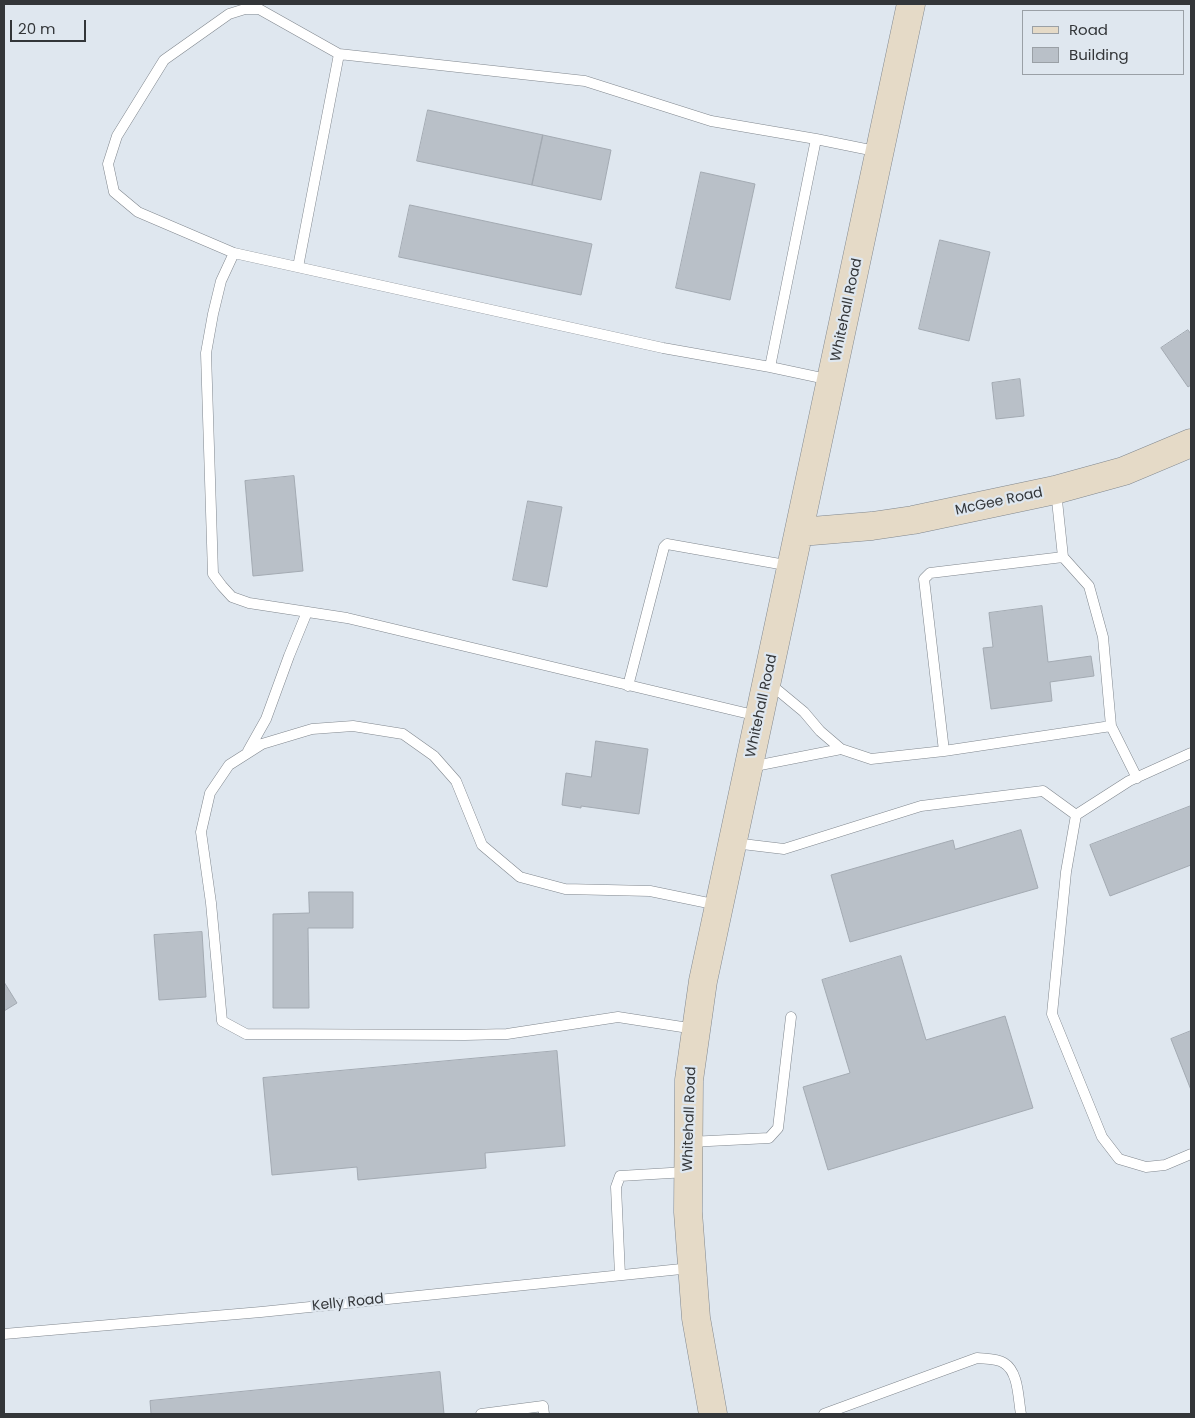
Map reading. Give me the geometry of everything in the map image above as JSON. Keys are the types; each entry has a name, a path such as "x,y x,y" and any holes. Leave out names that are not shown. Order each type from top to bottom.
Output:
{"main road":[{"name":"Whitehall Road","path":"713,1414 696,1318 688,1212 689,1080 696,1029 703,981 911,4"},
{"name":"McGee Road","path":"800,532 872,526 913,520 1056,490 1124,471 1191,443"}],"lane":[{"path":"832,380 663,348 234,253 138,212 114,192 108,164 117,136 164,60 229,14 245,9 259,8 339,54 585,81 711,121 816,138 880,152"},
{"path":"298,267 339,54"},
{"path":"770,367 816,138"},
{"path":"234,253 220,286 206,353 213,574 232,597 249,603 347,618 760,717"},
{"path":"1056,490 1063,557 1089,586 1103,637 1111,726 1137,778"},
{"path":"628,686 664,547 667,544 792,566"},
{"path":"944,751 924,579 930,573 1063,557"},
{"path":"246,754 266,719 288,656 307,612"},
{"path":"767,682 804,712 820,731 841,749 871,759 944,751 1111,726"},
{"path":"696,1029 618,1017 506,1034 246,1034 222,1021 211,903 201,832 210,793 229,765 262,744 312,729 354,726 403,734 434,756 456,781 482,845 520,877 565,889 650,891 719,906"},
{"path":"749,768 841,749"},
{"path":"1191,753 1137,778 1076,815 1066,872 1052,1014 1102,1137 1119,1159 1146,1167 1165,1165 1191,1154"},
{"path":"733,843 784,849 920,806 1043,791 1076,815"},
{"path":"688,1142 769,1138 778,1128 790,1017"},
{"path":"620,1275 616,1187 620,1176 688,1172"},
{"name":"Kelly Road","path":"4,1334 262,1312 692,1268"},
{"path":"824,1414 976,1358 992,1359 1004,1363 1013,1373 1022,1414"},
{"path":"481,1414 543,1406 544,1414"}],"building":[{"path":"428,110 543,135 532,185 417,161"},
{"path":"543,135 611,150 601,200 532,185"},
{"path":"701,172 755,184 730,300 676,288"},
{"path":"410,205 592,244 581,295 399,257"},
{"path":"940,240 990,252 969,341 919,329"},
{"path":"1188,330 1191,334 1191,385 1188,387 1161,348"},
{"path":"1020,379 1024,416 996,419 992,383"},
{"path":"294,476 303,571 253,576 245,481"},
{"path":"528,501 562,507 547,587 513,580"},
{"path":"1042,606 1048,662 1091,656 1094,676 1050,682 1052,701 991,709 983,648 993,647 989,613"},
{"path":"596,741 648,749 639,814 562,805 566,773 591,777"},
{"path":"1191,806 1191,865 1110,896 1090,845"},
{"path":"1021,830 1038,888 850,942 831,875 953,840 955,849"},
{"path":"309,892 353,892 353,928 308,928 309,1008 273,1008 273,914 309,913"},
{"path":"202,932 206,997 159,1000 154,935"},
{"path":"901,956 926,1040 1005,1016 1033,1108 828,1170 803,1087 850,1073 822,980"},
{"path":"4,982 17,1003 4,1011"},
{"path":"1191,1031 1191,1090 1171,1039"},
{"path":"557,1051 565,1146 485,1153 486,1168 358,1180 357,1167 272,1175 263,1078"},
{"path":"440,1372 444,1414 151,1414 150,1401"}]}
